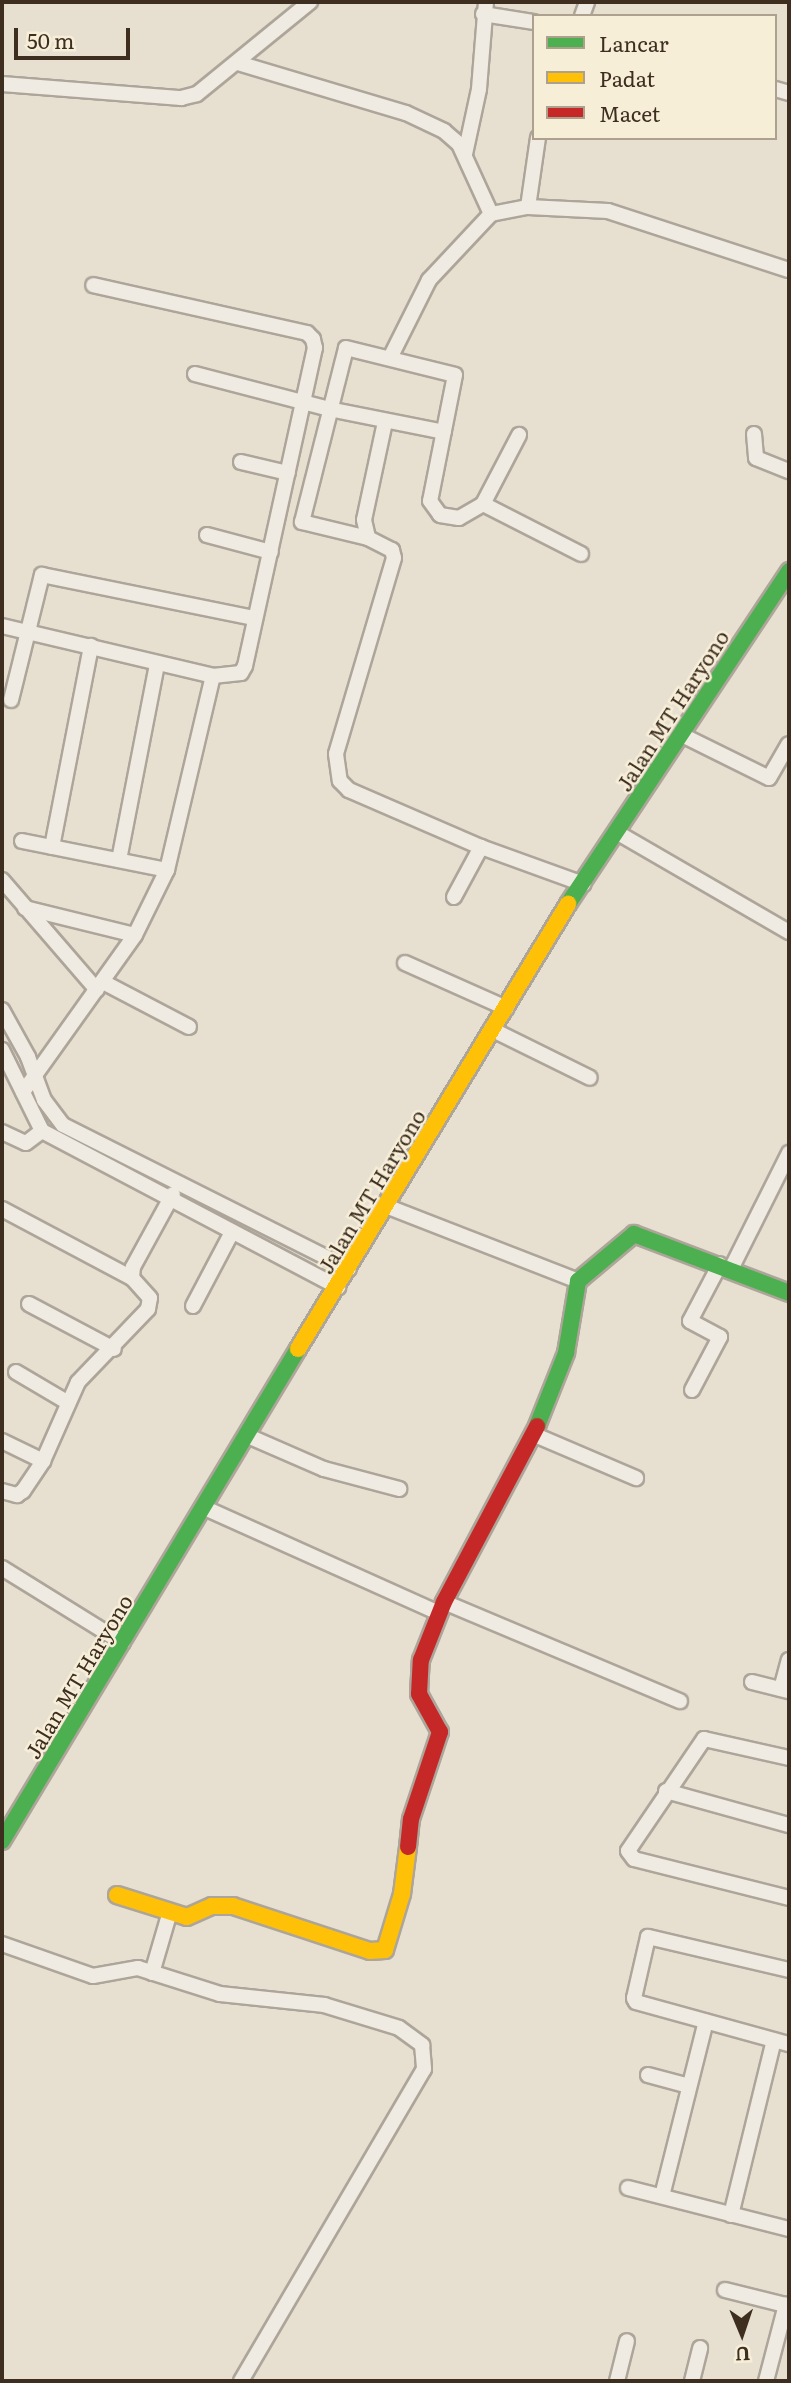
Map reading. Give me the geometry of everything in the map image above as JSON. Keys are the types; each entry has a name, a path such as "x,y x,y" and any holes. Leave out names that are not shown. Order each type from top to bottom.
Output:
{"main road":[{"name":"Jalan MT Haryono","path":"2,1841 349,1269 491,1029 680,734 782,594 789,571"},
{"path":"117,1895 169,1915 187,1917 212,1906 233,1906 370,1951 385,1950 402,1894 411,1819 440,1732 418,1688 421,1660 441,1607 492,1506 535,1435 566,1353 578,1281 619,1242 634,1234 726,1266 789,1293"}],"street":[{"path":"2,84 181,98 197,94 310,2"},
{"path":"465,154 479,89 485,8 532,21"},
{"path":"238,63 406,113 444,131 465,154 491,214"},
{"path":"528,207 538,140"},
{"path":"391,356 429,280 491,214 528,207 608,211 789,270"},
{"path":"2,626 213,677 244,671 315,348 307,333 93,285"},
{"path":"519,435 483,503 459,518 433,510 430,501 455,375 391,356 346,348 302,522 368,538 392,550 394,558 337,754 340,782 349,790 481,847 583,884"},
{"path":"195,374 329,409 444,432"},
{"path":"368,538 364,520 385,422"},
{"path":"754,434 756,458 789,471"},
{"path":"241,461 288,473"},
{"path":"483,503 581,554"},
{"path":"207,535 271,552"},
{"path":"11,700 39,580 48,573 254,618"},
{"path":"52,847 91,646"},
{"path":"119,860 157,664"},
{"path":"23,1092 135,935 167,870 213,677"},
{"path":"680,734 769,778 789,744"},
{"path":"618,832 696,875 782,932 789,932"},
{"path":"22,841 167,870"},
{"path":"454,897 481,847"},
{"path":"2,880 25,908 100,986 188,1027"},
{"path":"25,908 135,935"},
{"path":"405,963 506,1008"},
{"path":"2,1010 36,1075 44,1100 63,1125 181,1182 349,1269"},
{"path":"491,1029 590,1078"},
{"path":"2,1050 42,1131 338,1287"},
{"path":"2,1132 26,1143 42,1131"},
{"path":"692,1390 720,1337 690,1321 726,1266 789,1153"},
{"path":"132,1278 133,1268 169,1199 181,1182"},
{"path":"386,1206 578,1281"},
{"path":"2,1209 132,1278 150,1298 148,1309 114,1349 78,1382 43,1461 20,1493 2,1491"},
{"path":"193,1306 232,1233"},
{"path":"29,1304 114,1349"},
{"path":"16,1372 67,1402"},
{"path":"535,1435 636,1478"},
{"path":"248,1436 324,1469 399,1489"},
{"path":"2,1441 43,1461"},
{"path":"205,1508 441,1607 680,1702"},
{"path":"2,1568 123,1643"},
{"path":"752,1682 785,1690 789,1660"},
{"path":"789,1758 707,1738 666,1791 629,1848 629,1857 789,1898"},
{"path":"666,1791 789,1825"},
{"path":"152,1973 169,1915"},
{"path":"789,1970 646,1938 635,2001 789,2044"},
{"path":"2,1944 93,1976 138,1968 220,1994 287,1999 359,2015 412,2035 426,2055 424,2069 380,2150 241,2381"},
{"path":"662,2196 706,2021"},
{"path":"731,2215 774,2040"},
{"path":"648,2075 689,2086"},
{"path":"628,2188 789,2229"},
{"path":"725,2290 788,2305 766,2381"},
{"path":"617,2381 627,2341"},
{"path":"692,2381 700,2348"}],"traffic: fast":[{"path":"568,904 789,571"},
{"path":"537,1426 566,1353 578,1281 634,1234 789,1293"},
{"path":"2,1841 298,1349"}],"traffic: slow":[{"path":"298,1349 568,904"},
{"path":"117,1895 187,1917 212,1906 233,1906 370,1951 385,1950 402,1894 408,1847"}],"traffic: jam":[{"path":"408,1847 411,1819 440,1732 419,1694 421,1660 444,1602 537,1426"}]}
